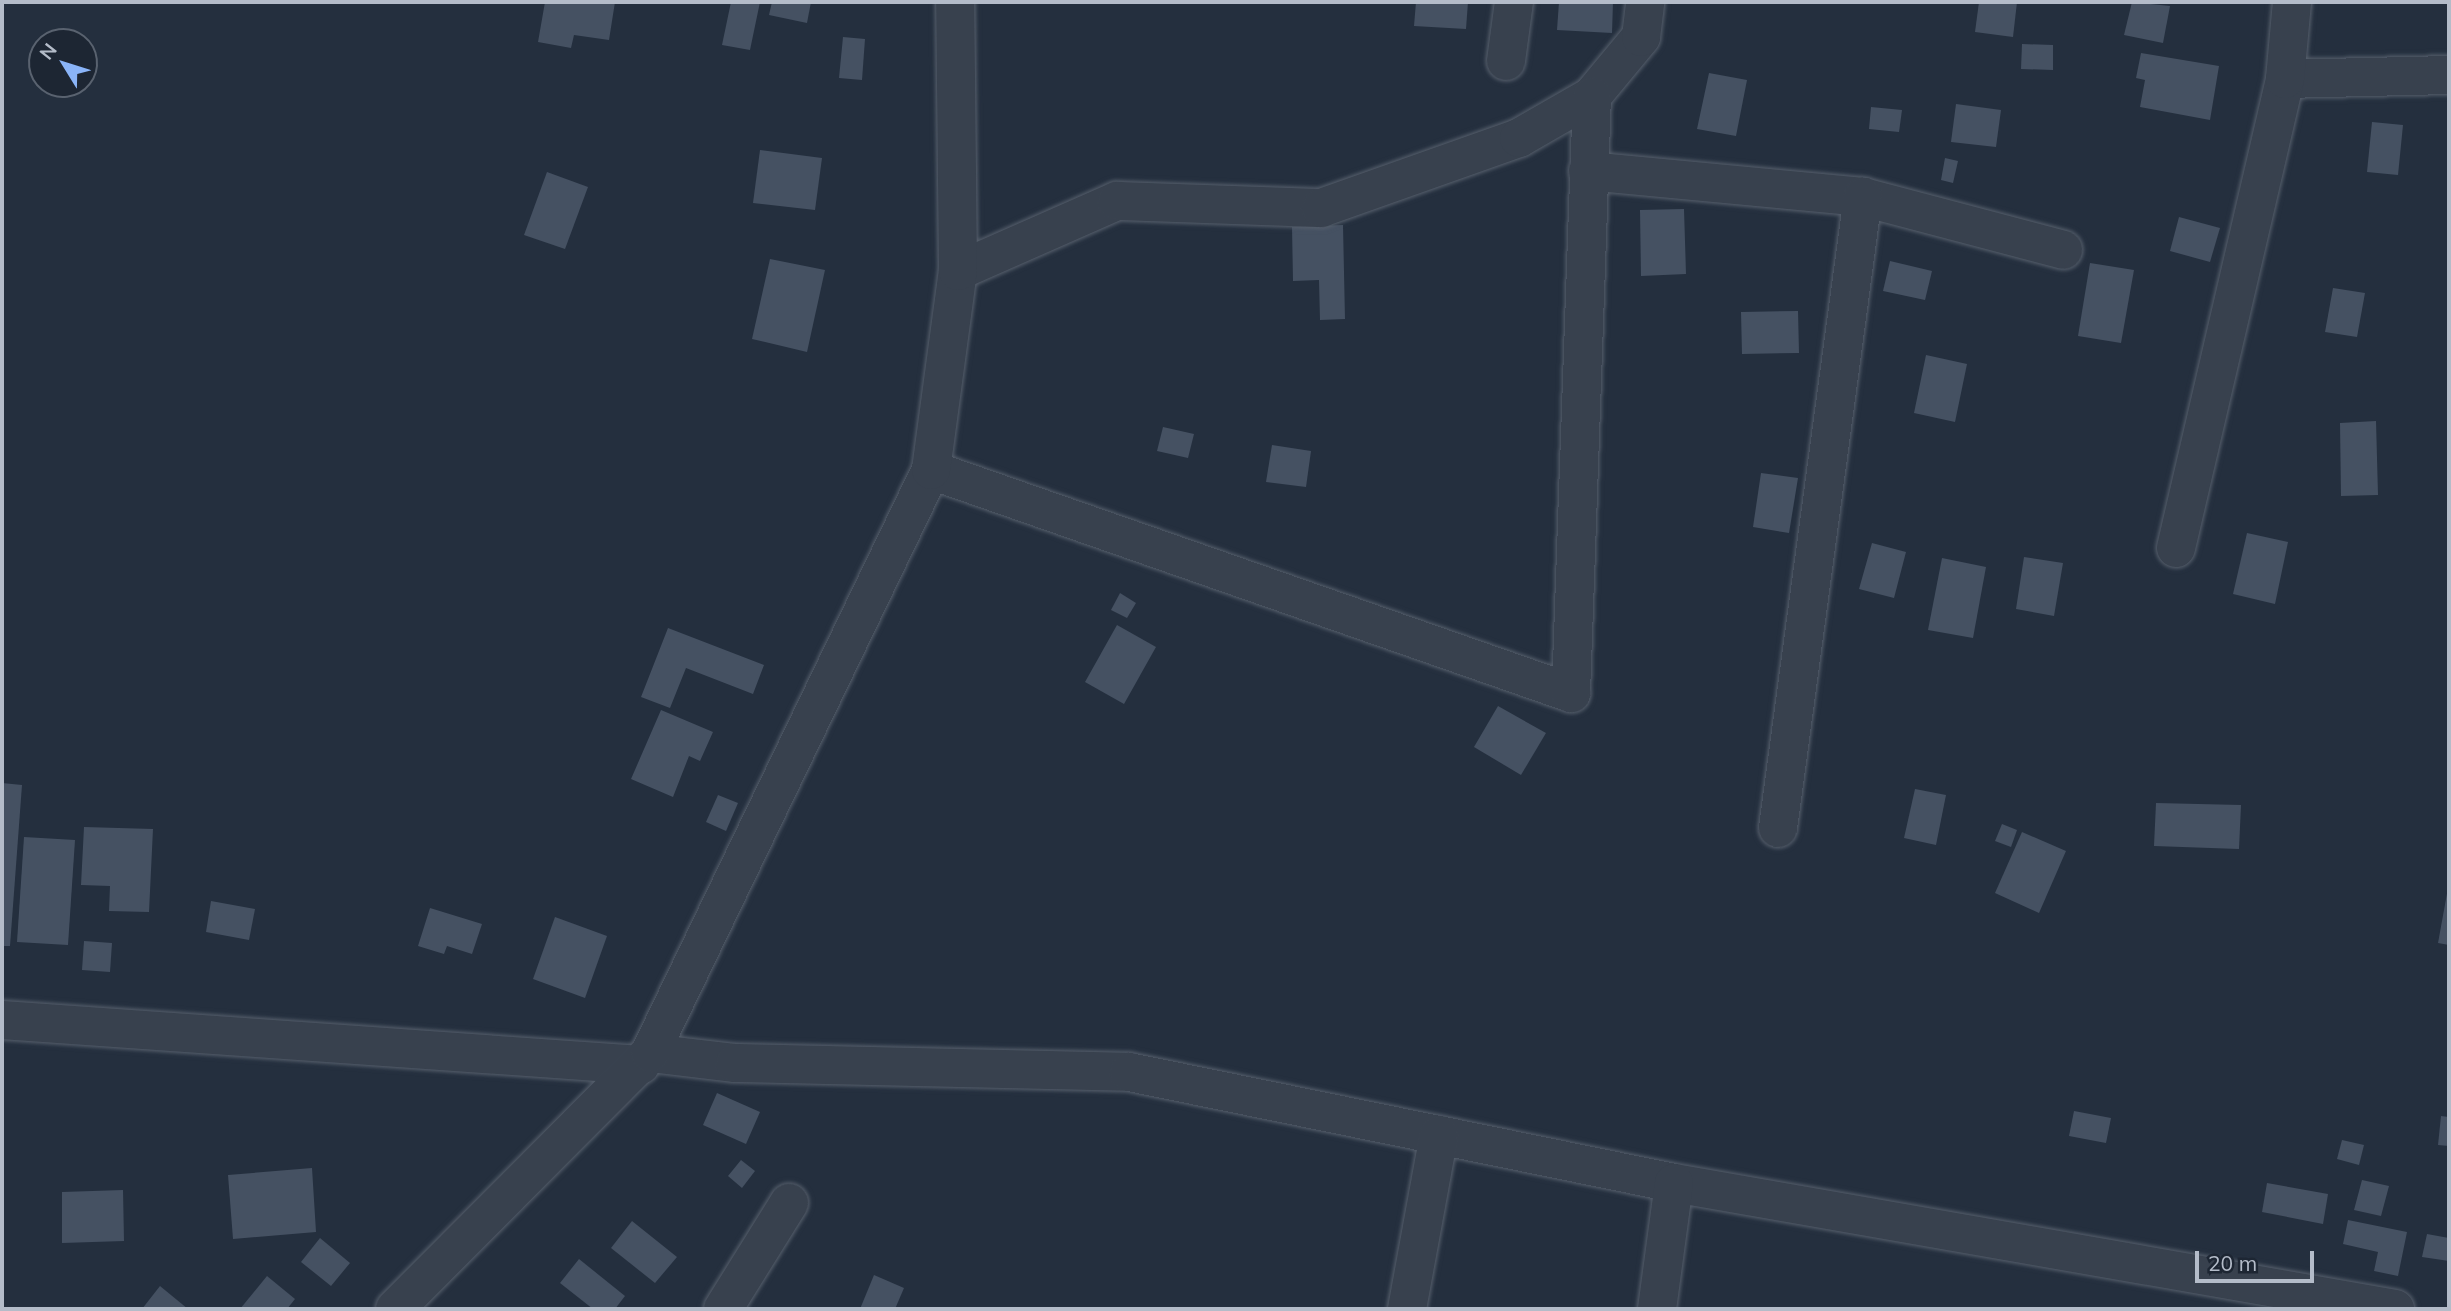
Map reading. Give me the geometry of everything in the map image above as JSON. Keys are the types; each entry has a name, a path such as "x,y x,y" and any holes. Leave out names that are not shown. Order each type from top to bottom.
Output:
{"street":[{"path":"395,1309 645,1059 931,470 958,271 955,2"},
{"path":"1506,61 1514,2"},
{"path":"958,271 1117,201 1321,208 1519,138 1592,96 1641,37 1645,2"},
{"path":"2176,548 2286,79 2292,2"},
{"path":"2286,79 2449,75"},
{"path":"931,470 1571,693 1592,96"},
{"path":"1588,171 1863,197 2063,250"},
{"path":"1778,828 1863,197"},
{"path":"2,1020 645,1059 1129,1072 1674,1183 2395,1309"},
{"path":"1407,1309 1439,1135"},
{"path":"1657,1309 1674,1183"},
{"path":"723,1309 789,1203"}],"building":[{"path":"545,2 615,2 609,40 574,35 571,48 538,42"},
{"path":"731,2 760,2 750,50 722,45"},
{"path":"772,2 811,2 807,23 769,15"},
{"path":"1416,2 1468,2 1466,29 1414,26"},
{"path":"1559,2 1613,2 1612,33 1557,30"},
{"path":"1979,2 2017,2 2013,37 1975,32"},
{"path":"2132,2 2170,6 2163,43 2124,35"},
{"path":"843,37 865,39 862,80 839,78"},
{"path":"2022,44 2053,45 2053,70 2021,69"},
{"path":"2141,53 2219,66 2210,120 2140,107 2145,80 2136,78"},
{"path":"1709,73 1747,80 1736,136 1697,129"},
{"path":"1956,104 2001,110 1996,147 1951,142"},
{"path":"1871,107 1902,110 1899,132 1869,129"},
{"path":"2372,122 2403,125 2398,175 2367,172"},
{"path":"760,150 822,158 815,210 753,203"},
{"path":"1945,158 1958,161 1953,183 1941,180"},
{"path":"547,172 588,187 565,249 524,235"},
{"path":"1684,209 1686,274 1641,276 1640,210"},
{"path":"2179,217 2220,228 2210,262 2170,251"},
{"path":"1343,225 1345,319 1320,320 1319,280 1293,281 1292,227"},
{"path":"770,259 825,270 807,352 752,339"},
{"path":"1890,261 1932,271 1925,300 1883,291"},
{"path":"2090,263 2134,270 2121,343 2078,336"},
{"path":"2333,288 2365,293 2357,337 2325,332"},
{"path":"1798,311 1799,353 1742,354 1741,312"},
{"path":"1926,355 1967,364 1955,422 1914,413"},
{"path":"2376,421 2378,495 2341,496 2340,423"},
{"path":"1163,427 1194,434 1188,458 1157,451"},
{"path":"1272,445 1311,451 1306,487 1266,482"},
{"path":"1761,473 1798,478 1789,533 1753,527"},
{"path":"2247,533 2288,542 2275,604 2233,594"},
{"path":"1872,543 1906,552 1894,598 1859,589"},
{"path":"2024,557 2063,563 2054,616 2016,609"},
{"path":"1942,558 1986,567 1973,638 1928,630"},
{"path":"1120,593 1136,603 1127,618 1111,610"},
{"path":"1117,625 1156,647 1124,704 1085,682"},
{"path":"668,628 764,665 753,694 686,668 670,708 641,697"},
{"path":"1498,706 1546,733 1521,775 1474,747"},
{"path":"661,710 713,732 700,761 689,756 673,797 631,779"},
{"path":"2,783 22,785 10,946 2,946"},
{"path":"1915,789 1946,795 1936,845 1904,838"},
{"path":"718,795 738,803 726,831 706,822"},
{"path":"2156,803 2241,805 2239,849 2154,846"},
{"path":"2002,824 2017,830 2011,847 1995,841"},
{"path":"84,827 153,829 149,912 109,911 110,886 81,885"},
{"path":"2022,832 2066,851 2039,913 1995,893"},
{"path":"24,837 75,840 68,945 17,942"},
{"path":"2449,888 2449,945 2438,943"},
{"path":"211,901 255,909 249,940 206,932"},
{"path":"430,908 482,924 472,954 447,946 444,954 418,946"},
{"path":"555,917 607,936 585,998 533,979"},
{"path":"84,941 112,943 110,972 82,970"},
{"path":"717,1093 760,1112 746,1144 703,1125"},
{"path":"2074,1111 2111,1118 2106,1143 2069,1136"},
{"path":"2441,1116 2449,1117 2449,1146 2438,1145"},
{"path":"2342,1140 2364,1145 2359,1165 2337,1159"},
{"path":"741,1160 755,1171 742,1188 728,1176"},
{"path":"312,1168 316,1232 233,1239 228,1175"},
{"path":"2362,1180 2389,1186 2381,1216 2354,1210"},
{"path":"2267,1183 2328,1194 2323,1224 2262,1212"},
{"path":"123,1190 124,1241 62,1243 62,1192"},
{"path":"2348,1220 2407,1232 2398,1276 2374,1271 2378,1252 2343,1244"},
{"path":"632,1221 677,1257 655,1283 611,1248"},
{"path":"2427,1234 2449,1238 2449,1261 2422,1257"},
{"path":"320,1238 350,1263 331,1286 301,1262"},
{"path":"579,1259 625,1296 615,1309 593,1309 560,1283"},
{"path":"874,1275 904,1288 895,1309 860,1309"},
{"path":"267,1276 295,1299 287,1309 240,1309"},
{"path":"160,1286 188,1309 142,1309"}]}
